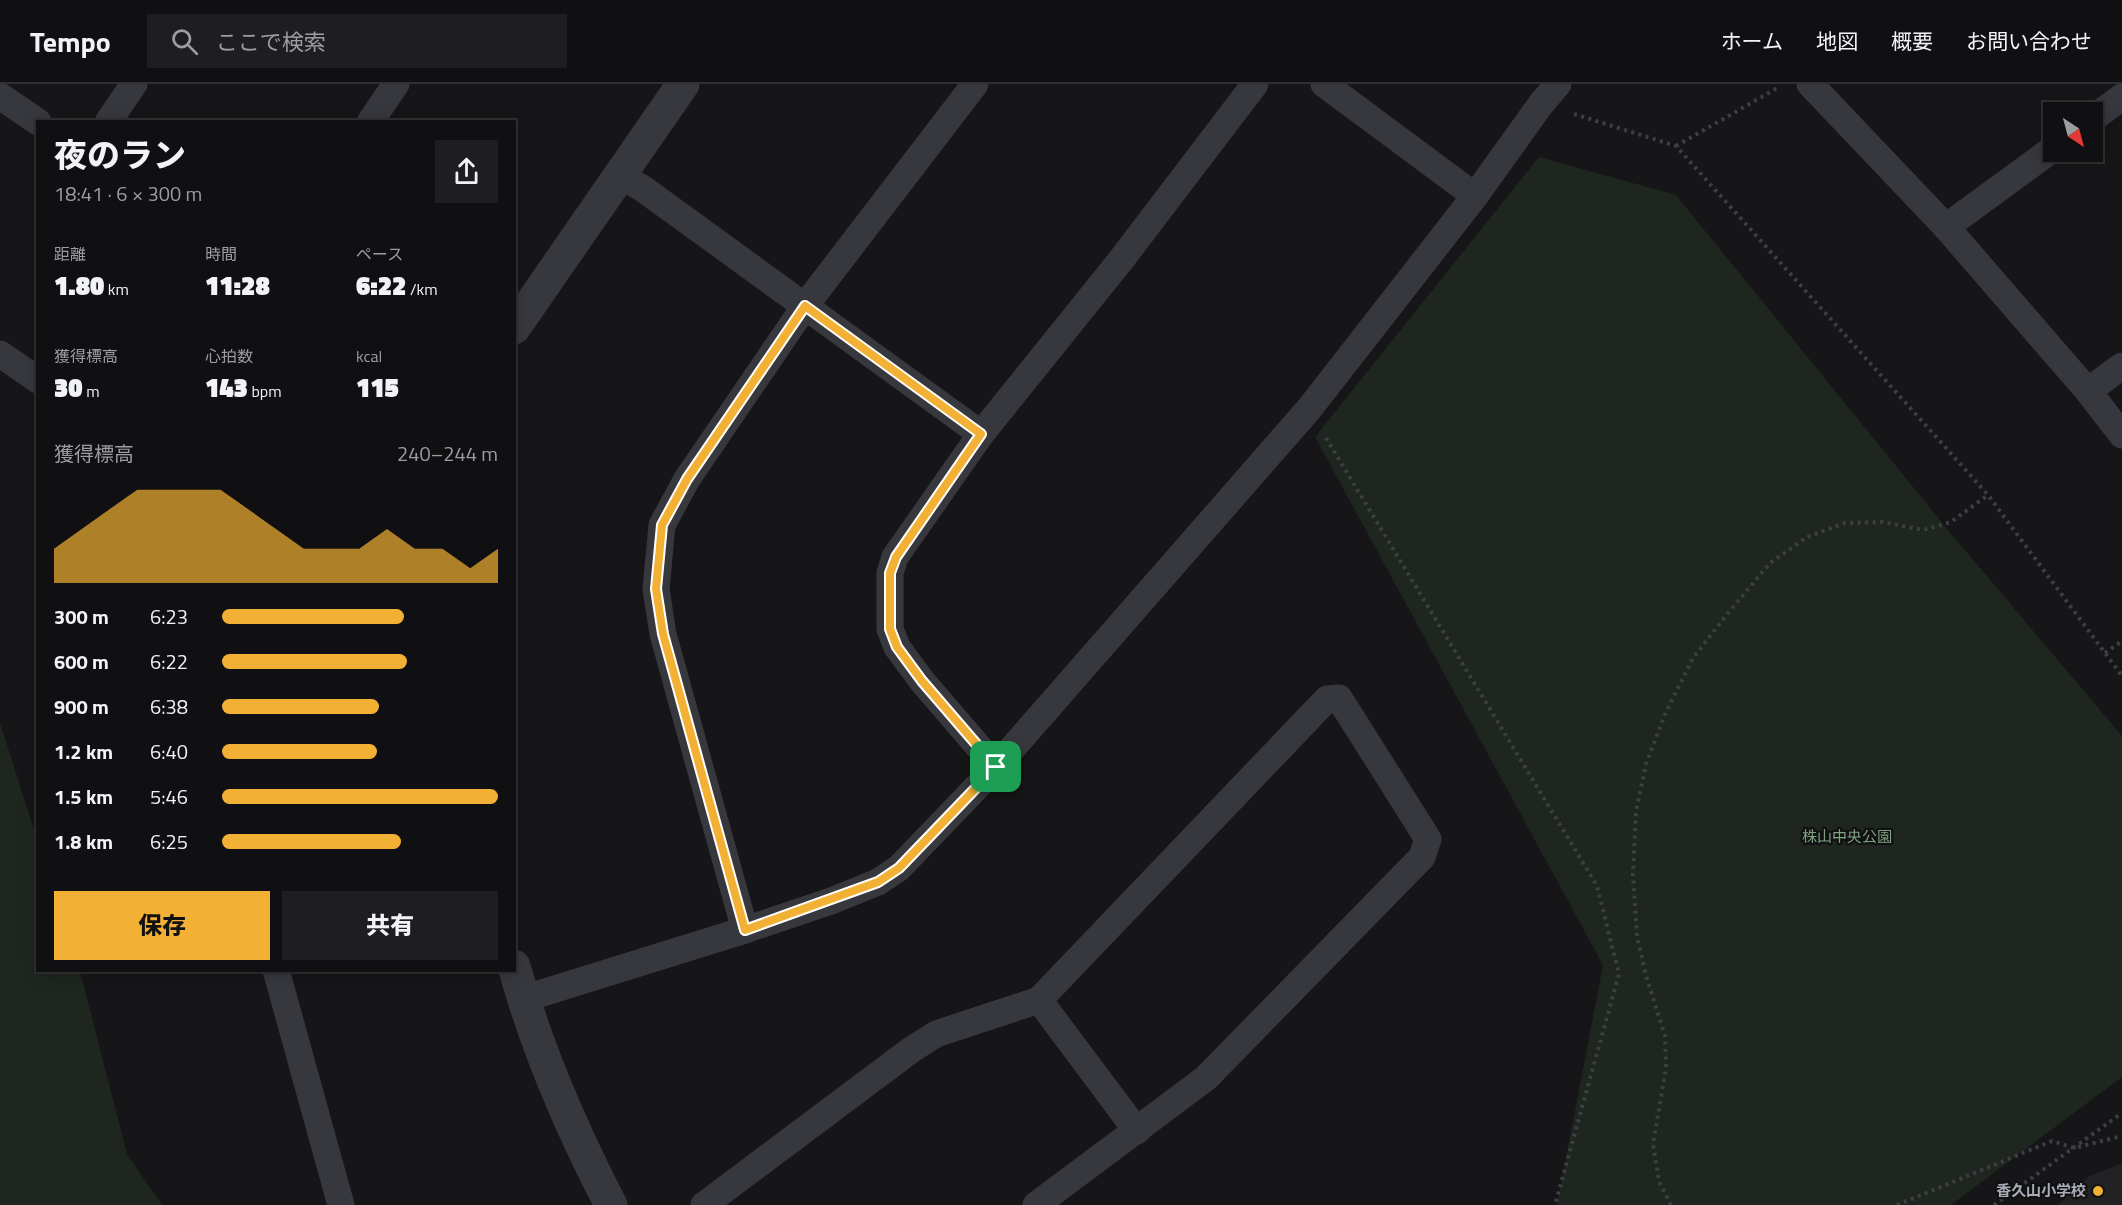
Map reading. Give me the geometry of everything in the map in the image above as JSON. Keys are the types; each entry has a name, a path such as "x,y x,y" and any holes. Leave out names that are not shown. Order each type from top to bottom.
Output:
{"street":[{"path":"109,120 134,84"},
{"path":"371,120 396,84"},
{"path":"516,325 683,84"},
{"path":"745,930 663,634 656,589 662,525 687,479 805,306 975,84"},
{"path":"996,767 922,681 897,647 890,629 890,573 896,557 981,434 1121,260 1255,84"},
{"path":"1324,84 1475,196"},
{"path":"1810,84 1946,227 2088,391 2122,435"},
{"path":"524,999 745,930 878,882 899,868 996,767 1308,409 1475,196 1550,94"},
{"path":"0,96 36,121"},
{"path":"2103,111 2122,98"},
{"path":"1946,227 2043,156"},
{"path":"621,176 642,188 981,434"},
{"path":"0,354 36,379"},
{"path":"2088,391 2122,366"},
{"path":"704,1205 936,1034 1039,1000 1327,699 1339,698 1428,839 1422,857 1206,1078 1036,1205"},
{"path":"277,972 341,1205"},
{"path":"516,972 548,1071 610,1205"},
{"path":"1039,1000 1137,1131"}],"path":[{"path":"1676,147 1784,84"},
{"path":"1550,94 1676,147 1988,495 2122,676"},
{"path":"1308,409 1597,886 1619,974 1555,1205"},
{"path":"1671,1205 1659,1182 1653,1144 1666,1068 1665,1036 1646,976 1637,936 1634,874 1636,812 1646,764 1666,712 1693,658 1728,613 1770,563 1807,537 1845,523 1882,522 1923,530 1952,522 1988,495"},
{"path":"2105,653 2122,641"},
{"path":"1994,1205 2122,1113"},
{"path":"1897,1205 2052,1141 2074,1148 2122,1136"}],"shaded area":[{"name":"香久山小学校","path":"2122,1163 2122,1205 2058,1205 2088,1177"}],"green space":[{"name":"株山中央公園","path":"1539,157 1676,195 1948,530 2122,736 2122,1077 1951,1205 1557,1205 1603,965 1315,437"},
{"path":"0,723 36,836 36,972 80,972 127,1154 162,1205 0,1205"}],"place":[{"name":"香久山小学校","path":"2098,1191"}],"route":[{"path":"805,306 981,434 896,557 890,573 890,629 897,647 922,681 996,767 899,868 878,882 831,901 745,930 663,634 656,589 659,552 662,525 687,479 805,306"}]}
